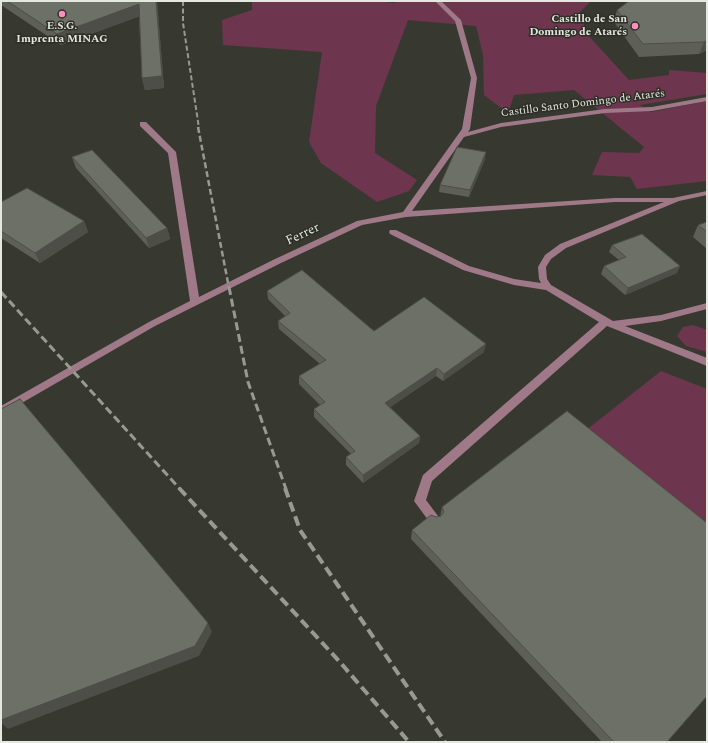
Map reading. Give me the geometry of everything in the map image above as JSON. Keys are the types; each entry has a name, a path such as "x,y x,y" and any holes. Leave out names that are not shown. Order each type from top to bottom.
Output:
{"street":[{"path":"406,214 466,130 474,78 458,20 438,1"},
{"name":"Castillo Santo Domingo de Atarés","path":"462,135 501,125 605,111 652,109 707,98"},
{"path":"143,124 172,152 195,303"},
{"path":"548,287 543,279 542,267 548,257 563,246 677,199 707,193"},
{"name":"Ferrer","path":"1,410 152,324 278,261 360,223 406,214 615,200 677,199"},
{"path":"393,232 466,268 514,282 548,287 609,323 707,362"},
{"path":"435,520 420,501 428,478 609,323 661,318 705,309"}],"shaded area":[{"path":"252,1 380,1 394,3 397,1 591,1 580,12 587,34 629,80 669,75 669,70 707,73 707,94 640,105 651,112 707,101 707,181 637,189 630,177 592,175 602,152 639,153 644,147 574,90 514,95 508,113 484,95 483,55 476,26 408,20 376,106 375,153 417,180 409,191 377,202 321,163 309,142 322,52 223,45 222,20 252,10"},
{"path":"693,325 707,330 707,352 686,346 677,336 683,327"},
{"path":"661,371 707,389 707,537 580,435"}],"building":[{"path":"7,1 156,1 162,76 142,78 139,4 57,34"},
{"name":"Castillo de San Domingo de Atarés","path":"629,1 707,1 707,40 704,42 643,44 617,10"},
{"path":"457,147 486,152 470,190 440,185"},
{"path":"92,150 167,228 146,238 72,157"},
{"path":"27,188 84,221 35,253 1,231 1,202"},
{"path":"707,222 707,232 698,225"},
{"path":"642,234 680,266 628,288 604,266 626,257 612,245"},
{"path":"302,270 374,331 424,297 486,344 444,374 437,368 385,403 420,436 363,475 346,457 355,451 314,409 325,402 299,376 326,360 278,321 290,313 267,291"},
{"path":"20,399 208,623 195,646 1,720 1,409"},
{"path":"567,411 707,523 707,696 667,742 614,742 412,530 431,515 436,517 441,516 444,512 442,507"}],"railway":[{"path":"183,1 183,23 199,128"},
{"path":"198,127 229,288"},
{"path":"229,287 248,382 286,489"},
{"path":"1,292 180,489"},
{"path":"179,488 339,661 409,742"},
{"path":"285,488 300,530 445,742"}],"place":[{"name":"E.S.G. Imprenta MINAG","path":"62,14"},
{"name":"Castillo de San Domingo de Atarés","path":"635,26"}]}
